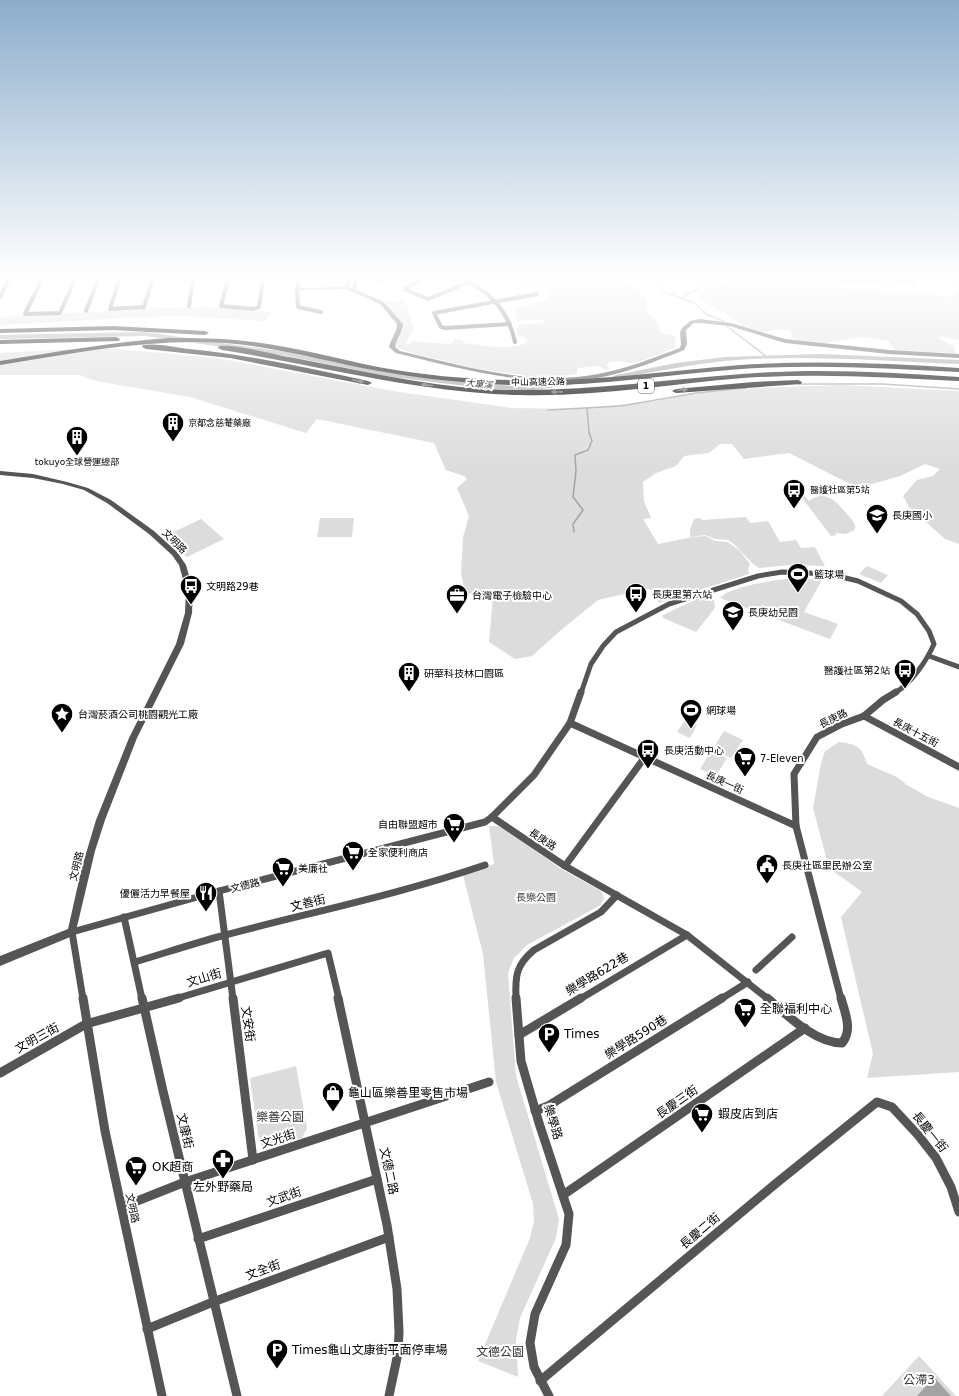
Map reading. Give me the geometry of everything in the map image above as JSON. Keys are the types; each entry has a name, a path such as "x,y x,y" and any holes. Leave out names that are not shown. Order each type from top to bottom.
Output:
{"highway":[{"name":"中山高速公路","path":"0,342 52,340"},
{"name":"中山高速公路","path":"148,340 178,342 251,352 414,383 485,392 522,393 603,390 744,376 790,374 840,374 959,379"},
{"name":"1","path":"0,362 105,346 181,340"},
{"name":"1","path":"190,340 224,341 263,345 399,372 492,382 587,382 739,367 794,364 858,364 959,369"},
{"name":"1","path":"257,340 443,375 513,380 586,379 723,365 792,361 849,362 959,369"},
{"name":"中山高速公路","path":"0,349 122,346 192,350 249,359 420,392 496,399 565,399 785,382 842,381 959,386"}],"street":[{"path":"393,340 391,344 392,347 398,352 482,372 556,380 585,378 630,367 682,349 684,340"},
{"path":"780,340 889,352 959,356"},
{"name":"文明路","path":"0,473 54,480 87,490 115,504 163,542 182,563 190,596 189,618 180,644 142,719 105,805 90,855 72,932 86,1024 105,1131 162,1396"},
{"path":"492,817 534,775 570,723 591,664 602,646 616,632 669,604 758,576 782,572 829,574 858,581 901,601 917,614 929,631 934,644 929,656 959,667"},
{"name":"長庚路","path":"492,817 564,866 687,934 805,1028 823,1040 834,1043 842,1043 847,1037 848,1028 796,826 794,774 817,737 842,724 864,716 883,700 904,688 929,656"},
{"name":"長庚十五街","path":"864,716 959,767"},
{"name":"長庚一街","path":"570,723 796,826"},
{"path":"564,866 645,757"},
{"name":"文德路","path":"0,961 72,932 219,891 485,822 492,817"},
{"name":"文善街","path":"135,962 224,935 324,911 459,874 485,865"},
{"name":"文安街","path":"219,891 253,1160"},
{"name":"樂學路","path":"549,1396 540,1382 531,1356 530,1334 536,1314 566,1244 569,1229 569,1214 535,1111 521,1061 515,980 518,968 524,958 534,950 600,912 617,895"},
{"name":"文康街","path":"124,917 184,1182 237,1396"},
{"name":"樂學路622巷","path":"519,1035 687,934"},
{"path":"756,970 792,937"},
{"name":"文山街","path":"86,1024 145,1008 328,953"},
{"name":"文德二路","path":"328,953 377,1178 389,1237 399,1302 400,1330 396,1364 389,1396"},
{"name":"樂學路590巷","path":"535,1111 548,1106 748,982"},
{"name":"文明三街","path":"0,1073 86,1024"},
{"name":"長慶三街","path":"563,1195 805,1028"},
{"name":"文光街","path":"122,1207 184,1182 489,1082"},
{"name":"長慶一街","path":"877,1102 892,1107 918,1135 936,1158 951,1187 959,1212"},
{"name":"長慶二街","path":"540,1382 774,1185 877,1102"},
{"name":"文武街","path":"198,1239 377,1178"},
{"name":"文全街","path":"148,1328 213,1302 389,1237"}],"green space":[{"path":"396,340 407,340 405,344 410,344 411,341 449,344 453,343 454,340 462,340 463,343 506,347 521,345 527,342 527,340 676,340 674,348 634,363 616,361 610,362 606,364 610,369 604,369 599,366 577,368 577,374 544,378 479,369 411,353 395,347"},
{"path":"802,340 843,340 824,343"},
{"path":"883,340 942,340 953,346 956,353 896,350 888,341"},
{"path":"71,349 117,349 217,358 393,391 511,408 574,409 657,401 681,395 752,388 841,385 959,391 959,544 945,539 909,507 903,496 917,480 933,476 940,469 925,464 900,476 858,488 789,453 744,459 732,444 720,444 709,453 684,456 676,466 656,473 643,482 644,501 651,518 643,519 658,544 706,536 715,541 728,542 740,551 750,564 748,569 749,574 659,603 654,590 646,589 598,600 532,656 515,659 489,642 493,597 465,593 461,572 463,537 469,516 457,488 467,479 464,476 446,470 434,443 317,419 306,433 190,397 96,381 79,375 0,375 0,353"},
{"path":"796,490 800,490 809,501 820,496 830,498 852,520 855,524 855,529 846,534 835,533 837,535 831,536"},
{"path":"746,517 750,523 768,521 780,542 796,540 801,548 815,547 825,566 789,565 759,568 728,540 715,539 705,535 690,537 690,530 694,519 700,518 702,520"},
{"path":"320,518 354,518 352,537 317,537"},
{"path":"201,519 224,539 187,557 163,537"},
{"path":"867,566 888,575 881,583 859,574"},
{"path":"796,578 822,580 804,612 838,624 830,639 720,598 725,594 744,587"},
{"path":"701,597 714,600 715,608 696,632 663,618 663,615"},
{"path":"685,720 697,725 690,738 677,732"},
{"path":"724,731 743,740 731,758 712,750"},
{"path":"839,742 858,747 861,750 867,764 897,777 907,785 928,797 959,808 959,1072 867,1078 873,1054 841,917 862,892 829,868 813,808 821,763 825,751"},
{"path":"711,751 727,758 716,776 700,769"},
{"name":"文德公園","path":"489,826 497,826 505,829 561,869 601,891 604,898 601,905 527,945 514,958 508,973 516,1076 559,1219 556,1238 520,1318 516,1340 518,1377 478,1361 530,1238 534,1221 533,1204 496,1082 483,954 463,875 494,864"},
{"name":"樂善公園","path":"296,1066 307,1128 302,1138 268,1147 262,1146 259,1141 250,1078"},
{"name":"公滯3","path":"919,1356 956,1396 882,1396"}],"shaded area":[{"path":"934,1377 951,1396 917,1396"}],"waterway":[{"name":"大窠溪","path":"189,340 287,354 392,375 474,385 525,389 571,383"},
{"path":"745,340 767,357"},
{"name":"大窠溪","path":"616,377 676,365 725,359 767,357 822,356 959,362"},
{"path":"798,384 883,384 959,389"},
{"path":"548,410 621,406 696,393 746,388"},
{"path":"574,532 573,524 583,510 573,497 576,471 575,455 588,450 592,441 589,432 587,408"}],"place":[{"name":"京都念慈菴藥廠","path":"173,442"},
{"name":"tokuyo全球營運總部","path":"77,456"},
{"name":"醫護社區第5站","path":"794,510"},
{"name":"長庚國小","path":"877,534"},
{"name":"籃球場","path":"798,594"},
{"name":"文明路29巷","path":"191,606"},
{"name":"台灣電子檢驗中心","path":"457,614"},
{"name":"長庚里第六站","path":"636,614"},
{"name":"長庚幼兒園","path":"733,632"},
{"name":"醫護社區第2站","path":"905,690"},
{"name":"研華科技林口園區","path":"409,692"},
{"name":"網球場","path":"691,730"},
{"name":"台灣菸酒公司桃園觀光工廠","path":"62,734"},
{"name":"長庚活動中心","path":"648,770"},
{"name":"7-Eleven","path":"745,778"},
{"name":"自由聯盟超市","path":"454,844"},
{"name":"全家便利商店","path":"353,872"},
{"name":"長庚社區里民辦公室","path":"767,884"},
{"name":"美廉社","path":"283,888"},
{"name":"優儷活力早餐屋","path":"206,912"},
{"name":"全聯福利中心","path":"745,1028"},
{"name":"Times","path":"549,1054"},
{"name":"龜山區樂善里零售市場","path":"333,1112"},
{"name":"蝦皮店到店","path":"702,1134"},
{"name":"左外野藥局","path":"223,1180"},
{"name":"OK超商","path":"136,1186"},
{"name":"Times龜山文康街平面停車場","path":"277,1370"}],"park label":[{"name":"長樂公園","path":"536,897"}]}
